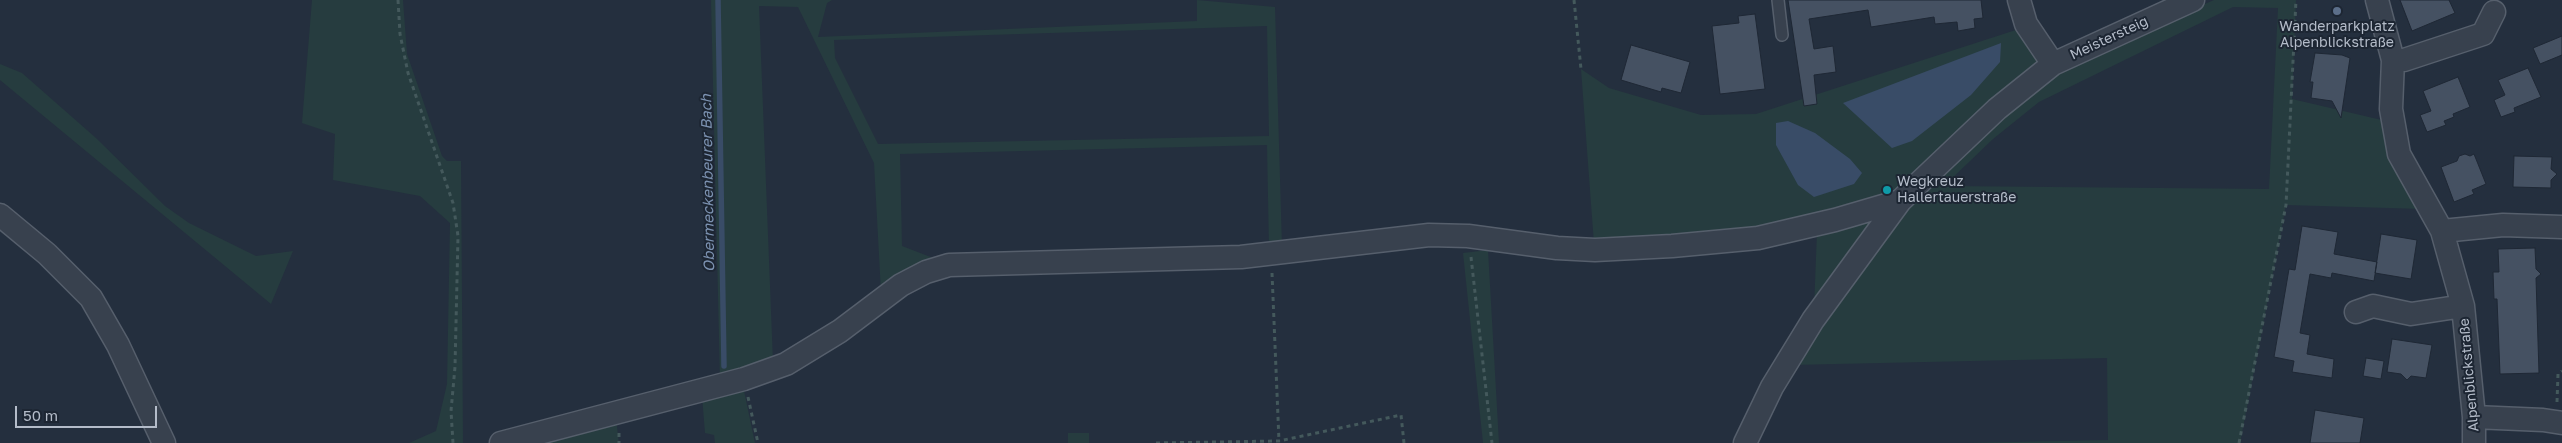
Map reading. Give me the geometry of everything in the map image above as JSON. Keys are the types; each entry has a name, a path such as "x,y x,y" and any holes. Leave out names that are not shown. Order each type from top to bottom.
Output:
{"street":[{"path":"2019,0 2026,24 2053,64"},
{"name":"Meistersteig","path":"1745,443 1772,387 1813,320 1900,201 2024,85 2053,64 2192,0"},
{"name":"Alpenblickstraße","path":"2377,0 2393,60 2391,109 2398,154 2442,230 2463,306 2474,417 2474,443"},
{"path":"2393,60 2404,60 2483,34 2494,12"},
{"path":"501,443 744,379 786,364 809,351 901,285 926,272 950,265 1272,254 1412,237 1468,236 1558,248 1595,250 1681,245 1767,236 1835,220 1900,201"},
{"path":"0,215 47,254 91,298 118,345 164,443"},
{"path":"2442,230 2503,225 2562,227"},
{"name":"Alpenblickstraße","path":"2356,312 2373,306 2412,314 2463,306"},
{"path":"2474,417 2543,420 2562,423"}],"lane":[{"path":"1778,0 1782,35"}],"path":[{"path":"398,0 400,34 408,73 453,203 458,236 455,367 451,411 453,443"},
{"path":"1574,0 1581,69"},
{"path":"2239,443 2286,205 2296,0"},
{"path":"1468,236 1492,443"},
{"path":"1272,254 1279,441"},
{"path":"2558,383 2558,374 2562,371"},
{"path":"744,379 758,443"},
{"path":"1156,443 1279,441 1401,416 1404,443"}],"green space":[{"path":"312,0 403,0 407,54 442,156 447,161 461,161 463,443 409,443 436,431 447,384 450,223 420,196 333,180 335,134 302,123"},
{"path":"711,0 832,0 827,3 818,37 1197,21 1197,0 1275,7 1282,247 1269,249 1267,145 900,154 902,246 941,261 881,292 874,163 798,7 759,6 773,362 720,380","holes":["1267,26 1269,136 878,144 835,58 834,40"]},
{"path":"2214,0 2296,0 2292,99 2386,121 2423,209 2286,205 2240,443 1964,443 2108,440 2107,358 1791,365 1897,220 1978,133 2051,77 2089,55","holes":["2233,7 2278,8 2269,189 1944,186 1993,139 2039,102"]},
{"path":"2019,29 2042,64 1891,197 1780,227 1594,244 1581,69 1609,88 1701,115 1756,114"},
{"path":"0,64 22,73 96,138 165,206 189,223 256,256 293,251 271,304 0,80"},
{"path":"1871,217 1880,225 1814,309 1817,232"},
{"path":"1488,250 1499,443 1483,443 1463,253"},
{"path":"743,386 755,443 715,443 714,435 705,433 702,396"},
{"path":"616,419 619,443 529,443"},
{"path":"1068,433 1089,433 1089,443 1068,443"}],"water":[{"path":"2001,43 2000,62 1971,95 1912,141 1892,148 1843,103"},
{"path":"1788,121 1815,133 1850,159 1862,173 1854,184 1814,197 1798,185 1776,145 1776,123"}],"building":[{"path":"1788,0 1981,0 1983,18 1974,19 1975,28 1958,31 1957,22 1935,24 1934,17 1871,27 1868,10 1809,19 1814,49 1833,46 1836,72 1814,75 1817,104 1804,106"},
{"path":"2400,0 2449,0 2455,13 2412,31"},
{"path":"1755,14 1765,89 1720,94 1712,26 1739,23 1738,16"},
{"path":"2562,36 2562,55 2540,64 2533,48"},
{"path":"1631,45 1690,62 1681,93 1662,88 1661,92 1621,80"},
{"path":"2315,53 2342,55 2350,58 2341,118 2332,101 2311,98 2313,82 2310,82"},
{"path":"2528,68 2541,97 2514,108 2515,112 2501,117 2494,100 2505,95 2498,80"},
{"path":"2458,77 2470,107 2453,114 2454,117 2444,121 2446,125 2427,132 2420,115 2431,111 2423,91"},
{"path":"2465,154 2470,156 2474,154 2486,184 2472,190 2474,194 2454,202 2441,167 2457,161 2459,156"},
{"path":"2514,156 2552,157 2551,169 2557,174 2551,180 2551,188 2513,187"},
{"path":"2302,226 2338,232 2334,254 2377,262 2374,281 2332,273 2331,278 2310,274 2300,333 2310,335 2307,354 2334,359 2332,378 2292,372 2294,361 2274,357 2289,269 2295,270"},
{"path":"2381,234 2417,240 2411,279 2375,273"},
{"path":"2535,248 2536,269 2541,274 2536,278 2539,373 2500,374 2497,299 2494,299 2493,272 2499,272 2498,249"},
{"path":"2392,339 2432,345 2426,378 2411,376 2407,380 2401,374 2387,372"},
{"path":"2366,358 2384,361 2381,379 2363,376"},
{"path":"2315,410 2364,418 2360,443 2310,443"}],"waterway":[{"name":"Obermeckenbeurer Bach","path":"718,0 724,366"}],"place":[{"name":"Wanderparkplatz Alpenblickstraße","path":"2337,11"},
{"name":"Wegkreuz Hallertauerstraße","path":"1887,190"}]}
